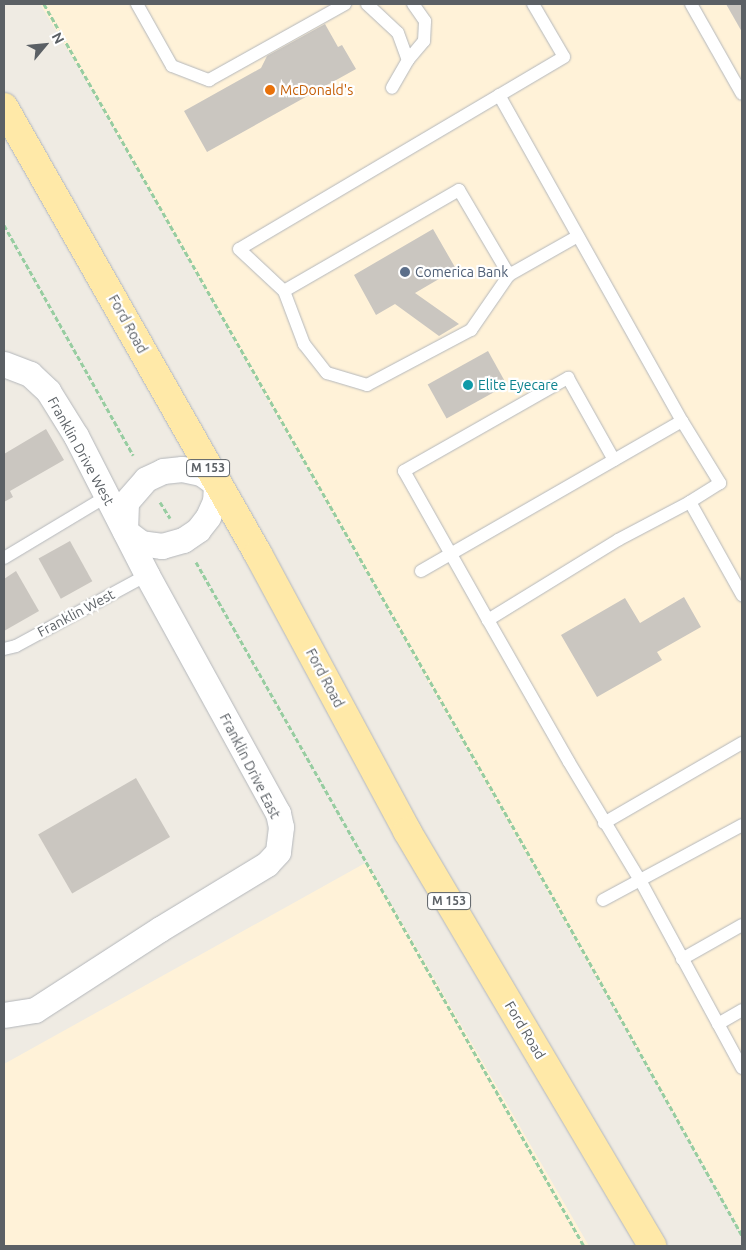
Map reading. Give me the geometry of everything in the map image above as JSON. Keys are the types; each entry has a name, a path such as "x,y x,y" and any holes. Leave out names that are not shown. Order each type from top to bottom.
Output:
{"main road":[{"name":"Ford Road","path":"4,107 216,484 258,554 407,831 652,1246"}],"street":[{"name":"Franklin Drive West","path":"4,364 30,374 48,390 76,436 126,531"},
{"path":"182,469 201,473 216,484 215,501 208,517 198,530 183,540 162,546 141,543 126,531 126,502 146,479 163,471 182,469"},
{"name":"Franklin Drive East","path":"4,1015 35,1010 160,928 267,864 278,852 281,827 278,813 147,574 126,531"}],"lane":[{"path":"138,4 172,66 209,80 345,4"},
{"path":"367,4 398,33 408,60"},
{"path":"392,88 408,60 424,41 425,21 412,4"},
{"path":"533,4 564,56 239,249 284,291 304,344 327,373 368,384 471,330 509,275 578,236"},
{"path":"692,4 742,94"},
{"path":"488,620 618,540 690,502 720,483 682,421 499,95"},
{"path":"284,291 460,190 509,275"},
{"path":"614,460 568,378 404,471 604,823 640,880 742,1068"},
{"path":"421,571 682,421"},
{"path":"4,558 107,496"},
{"path":"690,502 742,595"},
{"name":"Franklin West","path":"4,649 16,646 147,574"},
{"path":"604,823 742,743"},
{"path":"603,900 742,825"},
{"path":"682,959 742,924"},
{"path":"718,1024 742,1010"}],"path":[{"path":"44,4 544,882 742,1236"},
{"path":"4,224 146,479 183,540 584,1246"}],"shaded area":[{"path":"40,4 742,4 742,1234 88,83"},
{"path":"367,862 589,1246 4,1246 4,1064"}],"building":[{"path":"726,4 742,4 742,32"},
{"name":"McDonald's","path":"325,24 338,47 342,45 356,69 207,152 184,111 261,68 267,56"},
{"name":"Comerica Bank","path":"433,229 456,269 415,293 459,324 439,336 395,304 376,315 354,275"},
{"name":"Elite Eyecare","path":"488,351 507,385 447,419 428,384"},
{"path":"46,429 64,460 10,491 13,497 4,502 4,454"},
{"path":"70,541 92,581 61,599 39,558"},
{"path":"16,571 39,611 4,631 4,579"},
{"path":"684,597 701,627 657,652 662,660 597,697 561,635 625,598 640,623"},
{"path":"136,778 170,837 72,893 38,834"}],"place":[{"name":"McDonald's","path":"270,90"},
{"name":"Comerica Bank","path":"405,272"},
{"name":"Elite Eyecare","path":"468,385"}]}
